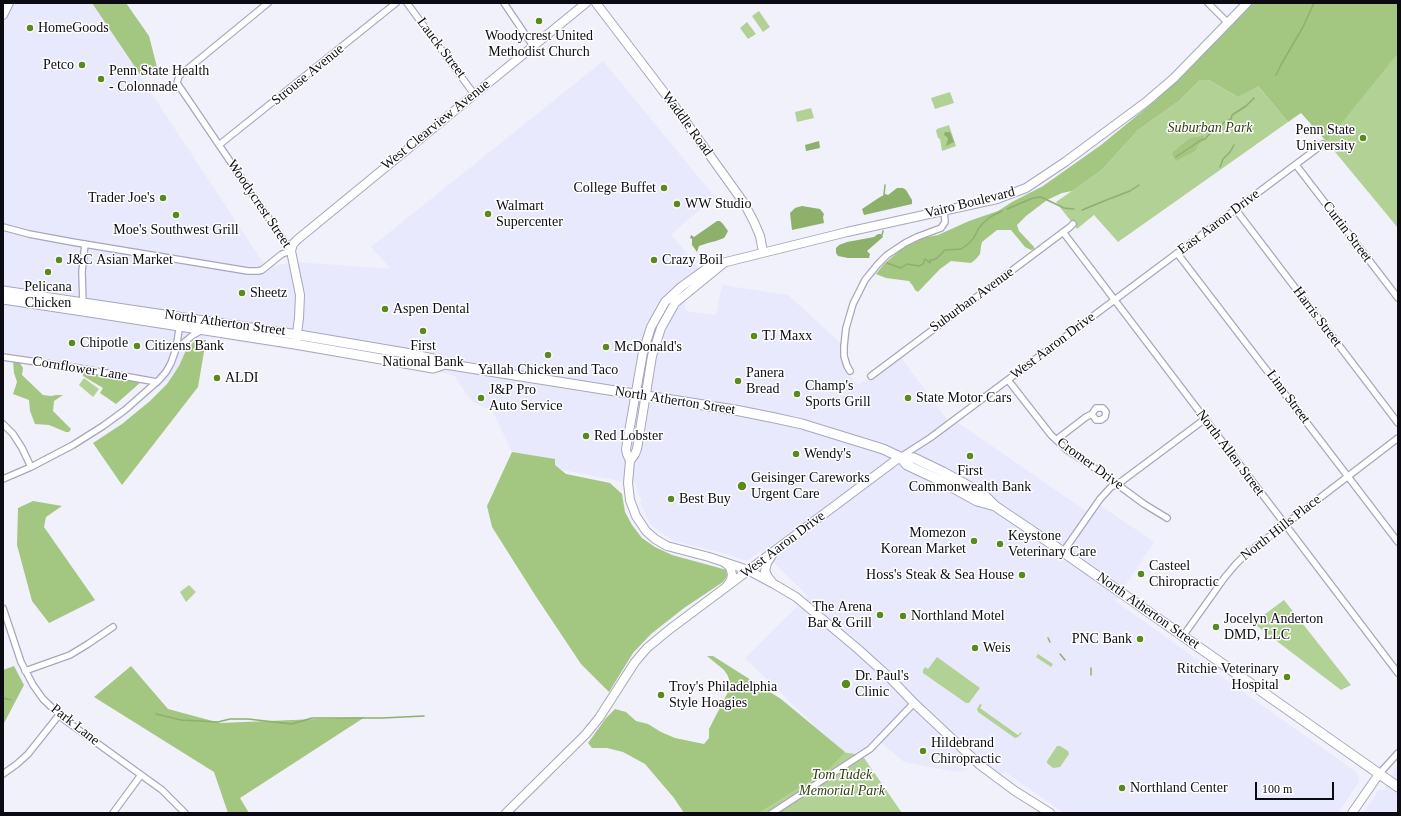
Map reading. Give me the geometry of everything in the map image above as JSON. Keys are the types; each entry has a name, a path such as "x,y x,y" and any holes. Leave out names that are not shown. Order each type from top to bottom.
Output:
{"main road":[{"name":"North Atherton Street","path":"3,291 181,322 297,334 405,352 434,359 445,364 735,410 802,424 883,449 900,457 914,458 983,494 995,506 1398,787"},
{"name":"North Atherton Street","path":"3,299 83,306"},
{"name":"North Atherton Street","path":"181,322 202,330 295,344 433,368 445,364"}],"street":[{"path":"3,15 9,3"},
{"name":"Woodycrest Street","path":"268,3 177,79 178,85 291,251 300,295 300,309 295,344"},
{"name":"Strouse Avenue","path":"219,145 396,3"},
{"name":"Lauck Street","path":"407,3 474,94"},
{"path":"504,3 533,46"},
{"name":"West Clearview Avenue","path":"291,251 298,239 586,3"},
{"name":"Waddle Road","path":"596,3 673,104 744,203 760,236 763,252"},
{"path":"1208,3 1228,23"},
{"name":"Vairo Boulevard","path":"726,261 681,298 669,312 655,342 637,449 630,461 626,454 626,449 646,340 651,327 662,307 681,287 704,269 714,264 726,261 763,252 997,199 1026,188 1044,177 1146,102 1174,78 1247,3"},
{"name":"East Aaron Drive","path":"1114,300 1323,144"},
{"name":"Curtin Street","path":"1296,165 1398,298"},
{"path":"850,371 844,356 846,328 853,304 862,285 887,255 905,242 941,228 945,222 944,210"},
{"name":"Harris Street","path":"1236,210 1398,423"},
{"name":"Suburban Avenue","path":"871,376 1073,224"},
{"path":"3,227 29,234 85,244 236,269 258,271 262,270 282,254 291,251"},
{"name":"North Allen Street","path":"1063,232 1398,673"},
{"path":"83,306 82,272 85,244"},
{"name":"Linn Street","path":"1177,253 1398,542"},
{"name":"West Aaron Drive","path":"506,813 586,734 599,718 633,666 647,648 748,570 900,457 930,438 1114,300"},
{"path":"3,479 73,445 125,410 157,382 171,363 176,349 181,322"},
{"path":"176,349 189,338 202,330"},
{"name":"Cornflower Lane","path":"3,357 157,382"},
{"name":"Cromer Drive","path":"1008,380 1046,429 1067,450 1144,504 1167,518"},
{"path":"1056,440 1092,414"},
{"path":"1063,552 1107,491 1205,419"},
{"path":"3,424 13,434 22,448 30,467"},
{"name":"North Hills Place","path":"1183,636 1236,564 1398,438"},
{"path":"630,461 628,483 630,500 636,516 646,531 655,539 667,546 723,561 748,570 774,584 802,602 838,634 854,653 900,694 914,703 980,765 998,779 1050,813"},
{"path":"774,551 769,559 765,571 769,579 774,584"},
{"path":"723,561 730,567 732,574 731,580 727,586"},
{"name":"Park Lane","path":"3,608 25,671 43,699 59,714 166,793 185,813"},
{"path":"25,671 70,655 113,627"},
{"path":"772,813 870,749 914,703"},
{"path":"3,774 28,754 59,714"},
{"path":"1352,813 1379,774 1398,753"},
{"path":"972,757 988,765 1053,813"},
{"path":"113,813 141,775"}],"shaded area":[{"path":"3,3 92,3 266,267 297,262 391,269 371,247 603,61 715,197 671,234 708,280 683,301 686,302 684,307 686,310 716,315 722,285 788,295 844,346 849,375 858,385 899,355 949,422 954,420 1089,513 1097,503 1154,542 1115,601 1355,771 1359,777 1359,782 1338,813 1064,813 1005,772 997,779 972,762 965,770 956,772 904,762 879,741 862,755 845,752 822,733 745,658 808,596 773,562 760,552 747,561 723,553 674,541 654,528 649,522 640,502 642,501 638,494 636,484 516,461 493,412 471,401 454,375 207,337 167,381 3,352"},
{"path":"92,3 126,3 149,36 158,71 141,76"},
{"path":"1244,3 1398,3 1398,53 1326,141 1301,113 1288,122 1258,86 1238,97 1209,80 1200,80 1179,101 1138,130 1102,170 1072,191 1062,193 1047,200 1017,225 1019,231 1034,247 1034,249 1031,250 1025,247 1011,230 997,230 982,242 980,254 971,263 951,261 940,269 918,292 909,281 886,278 876,274 884,264 905,246 922,238 938,235 969,221 998,211 1043,186 1101,145 1156,100"},
{"path":"945,132 950,132 954,142 946,146 948,139 944,135"},
{"path":"1203,136 1205,139 1199,144 1195,151 1176,161 1172,153 1190,138"},
{"path":"819,141 820,148 806,151 805,145"},
{"path":"897,188 903,188 906,190 912,200 912,204 864,215 862,209 880,197 886,194 888,195"},
{"path":"802,206 820,209 824,214 824,223 792,230 790,213 795,208"},
{"path":"717,221 720,221 728,231 726,235 724,238 699,246 697,252 692,245 692,239 690,238 691,235 694,237"},
{"path":"881,234 883,237 867,251 870,254 869,258 848,258 838,256 836,253 836,248 839,245 874,237"},
{"path":"196,340 206,340 198,387 122,485 93,443 122,424 150,401 167,384 179,366 187,348"},
{"path":"13,360 20,363 23,368 22,375 43,395 63,395 54,401 53,411 71,429 69,432 49,425 35,424 30,411 29,400 13,394 17,382 14,373"},
{"path":"83,373 141,382 116,404 100,393 103,388 83,376"},
{"path":"512,452 555,459 555,465 566,474 610,483 622,494 625,512 632,525 642,538 655,547 672,555 726,570 727,576 723,582 684,608 651,634 633,653 609,692 581,664 492,527 487,506"},
{"path":"33,501 62,506 46,517 44,527 95,600 49,623 32,601 17,545 18,508"},
{"path":"707,656 713,656 781,699 845,752 829,769 758,813 684,813 674,798 645,764 623,752 607,748 592,748 588,743 606,718 615,709 626,712 636,721 648,724 675,738 704,744 709,738 709,729 729,690 730,684 728,676 724,670"},
{"path":"14,666 24,685 3,725 3,670"},
{"path":"131,666 168,709 220,723 365,717 240,798 249,813 228,813 214,772 94,697"},
{"path":"1398,764 1398,813 1363,813 1379,790 1384,790"}],"green space":[{"path":"759,11 770,27 763,32 752,16"},
{"path":"747,22 756,34 748,39 740,28"},
{"name":"Penn State University","path":"1398,46 1398,228 1326,141"},
{"name":"Suburban Park","path":"1200,80 1209,80 1238,97 1257,85 1288,122 1118,242 1094,215 1077,229 1056,202 1102,170 1138,130 1179,101"},
{"path":"950,92 954,103 935,109 931,98"},
{"path":"811,108 814,118 797,122 795,112"},
{"path":"949,125 956,146 942,151 940,139 938,138 936,131 937,129"},
{"path":"84,378 99,389 93,397 79,385"},
{"path":"189,585 196,592 186,602 180,592"},
{"path":"1284,600 1351,685 1341,690 1253,623"},
{"path":"1038,654 1053,664 1051,667 1036,657"},
{"path":"937,657 980,688 969,703 966,703 923,673 925,667 928,669"},
{"path":"980,704 982,705 980,708 1018,735 1021,732 1022,733 1015,738 978,712 977,709"},
{"path":"1057,746 1060,746 1068,751 1069,754 1060,767 1053,768 1047,763 1047,761"},
{"name":"Tom Tudek Memorial Park","path":"836,751 862,755 902,813 734,813"}],"waterway":[{"path":"1276,75 1303,27 1314,3"},
{"path":"1176,157 1201,140 1205,139 1214,129 1220,129 1223,123 1231,119 1232,115 1246,106 1254,98"},
{"path":"1220,167 1223,159 1234,145"},
{"path":"884,195 885,185"},
{"path":"1082,210 1130,191 1139,185"},
{"path":"1007,209 1033,198 1041,197 1064,208 1074,209"},
{"path":"887,263 901,268 907,264 919,266 923,264 925,259 930,263 930,260 937,258 945,250 961,249 973,239 983,223 990,217 1002,211"},
{"path":"882,235 883,231"},
{"path":"1048,638 1050,642"},
{"path":"1060,654 1065,660"},
{"path":"1091,668 1091,675"},
{"path":"3,698 11,700"},
{"path":"156,714 181,720 218,722 230,719 248,719 292,724 312,718 382,718 424,716"}],"place":[{"name":"Woodycrest United Methodist Church","path":"539,21"},
{"name":"HomeGoods","path":"30,28"},
{"name":"Petco","path":"82,65"},
{"name":"Penn State Health - Colonnade","path":"101,79"},
{"name":"Penn State University","path":"1363,138"},
{"name":"College Buffet","path":"664,188"},
{"name":"Trader Joe's","path":"163,198"},
{"name":"WW Studio","path":"677,204"},
{"name":"Walmart Supercenter","path":"488,214"},
{"name":"Moe's Southwest Grill","path":"176,215"},
{"name":"J&C Asian Market","path":"59,260"},
{"name":"Crazy Boil","path":"654,260"},
{"name":"Pelicana Chicken","path":"48,272"},
{"name":"Sheetz","path":"242,293"},
{"name":"Aspen Dental","path":"385,309"},
{"name":"First National Bank","path":"423,331"},
{"name":"TJ Maxx","path":"754,336"},
{"name":"Chipotle","path":"72,343"},
{"name":"Citizens Bank","path":"137,346"},
{"name":"McDonald's","path":"606,347"},
{"name":"Yallah Chicken and Taco","path":"548,355"},
{"name":"ALDI","path":"217,378"},
{"name":"Panera Bread","path":"738,381"},
{"name":"Champ's Sports Grill","path":"797,394"},
{"name":"J&P Pro Auto Service","path":"481,398"},
{"name":"State Motor Cars","path":"908,398"},
{"name":"Red Lobster","path":"586,436"},
{"name":"Wendy's","path":"796,454"},
{"name":"First Commonwealth Bank","path":"970,456"},
{"name":"Geisinger Careworks Urgent Care","path":"742,486"},
{"name":"Best Buy","path":"671,499"},
{"name":"Momezon Korean Market","path":"974,541"},
{"name":"Keystone Veterinary Care","path":"1000,544"},
{"name":"Casteel Chiropractic","path":"1141,574"},
{"name":"Hoss's Steak & Sea House","path":"1022,575"},
{"name":"The Arena Bar & Grill","path":"880,615"},
{"name":"Northland Motel","path":"903,616"},
{"name":"Jocelyn Anderton DMD, LLC","path":"1216,627"},
{"name":"PNC Bank","path":"1140,639"},
{"name":"Weis","path":"975,648"},
{"name":"Ritchie Veterinary Hospital","path":"1287,677"},
{"name":"Dr. Paul's Clinic","path":"846,684"},
{"name":"Troy's Philadelphia Style Hoagies","path":"661,695"},
{"name":"Hildebrand Chiropractic","path":"923,751"},
{"name":"Northland Center","path":"1122,788"}]}
